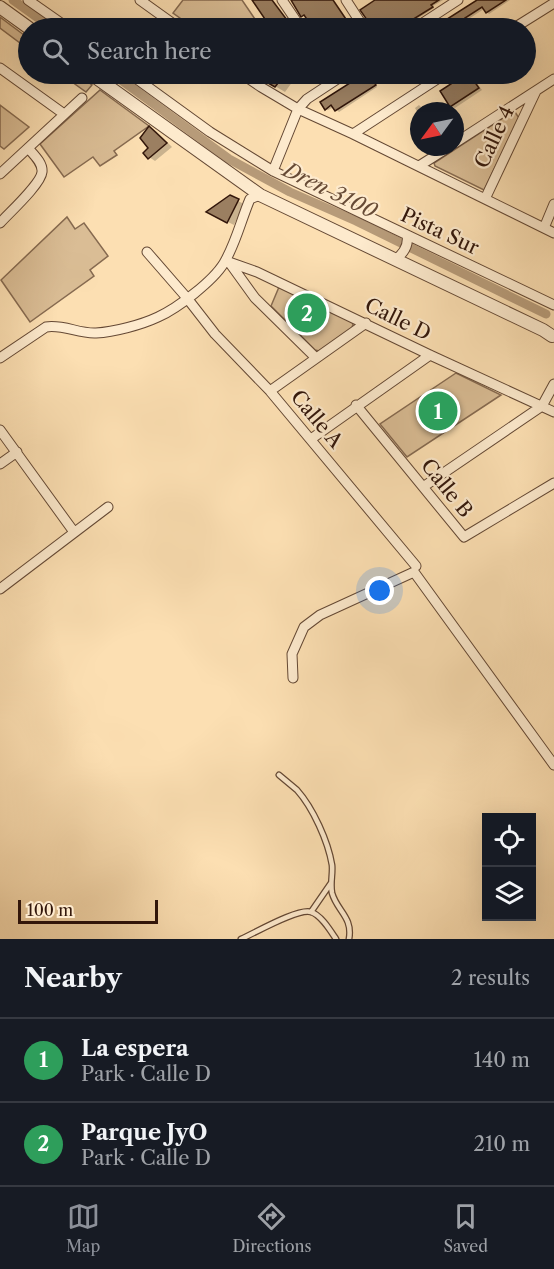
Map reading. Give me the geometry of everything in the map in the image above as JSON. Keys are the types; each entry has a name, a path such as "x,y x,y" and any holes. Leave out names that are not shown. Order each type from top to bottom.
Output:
{"street":[{"path":"28,0 54,18"},
{"path":"282,0 294,18"},
{"path":"346,0 358,18"},
{"path":"429,18 453,1"},
{"path":"145,2 166,18"},
{"path":"530,18 554,3"},
{"path":"0,8 18,20"},
{"path":"0,68 18,81"},
{"path":"464,137 554,79"},
{"path":"22,84 64,114"},
{"path":"105,84 260,195 398,258 553,336"},
{"name":"Pista Sur","path":"144,84 210,132 273,171 408,238 554,305"},
{"path":"257,84 298,109 554,233"},
{"path":"273,171 298,109 324,84"},
{"path":"353,134 430,84"},
{"name":"Calle 4","path":"485,199 536,91"},
{"path":"0,174 82,98"},
{"path":"0,223 38,183 42,172 40,163 28,148"},
{"path":"419,166 435,156"},
{"path":"0,158 9,166"},
{"path":"0,358 46,327 54,326 94,333 157,317 213,278 227,261 250,199 260,195"},
{"path":"544,228 554,204"},
{"path":"398,258 404,251 408,238"},
{"name":"Calle A","path":"147,252 187,298 214,334 270,391 416,566"},
{"path":"227,261 255,298 316,358"},
{"name":"Calle D","path":"227,261 257,272 554,412"},
{"path":"246,286 257,272"},
{"path":"270,391 366,323"},
{"path":"311,439 356,405 430,355"},
{"path":"423,487 542,406 554,384"},
{"name":"Calle B","path":"356,405 464,537 554,483"},
{"path":"0,429 74,532"},
{"path":"0,464 16,453"},
{"path":"0,589 108,507"},
{"path":"293,678 292,654 304,627 320,615 414,572 554,765"}],"lane":[{"path":"279,776 297,791 320,825 332,866 333,895 349,922 349,939"},
{"path":"311,912 331,883"},
{"path":"241,939 299,912 311,912 320,918 336,939"}],"shaded area":[{"path":"183,0 242,0 254,18 180,18 173,13"},
{"path":"0,17 18,30 18,42 0,28"},
{"path":"75,84 92,85 86,92"},
{"path":"100,90 149,126 114,151 117,155 100,166 93,157 64,177 40,144"},
{"path":"0,105 29,127 4,149 0,146"},
{"path":"512,112 515,112 519,118 484,190 435,166 434,163 445,156 464,156 464,143"},
{"path":"67,217 75,229 84,223 108,256 90,270 94,276 30,322 1,280"},
{"path":"279,287 351,320 352,328 319,351 315,350 271,306"},
{"path":"456,373 501,395 407,457 380,424"}],"building":[{"path":"252,0 272,0 286,18 264,18"},
{"path":"291,0 333,0 345,18 306,18 304,15 301,17"},
{"path":"375,0 439,0 431,5 433,7 415,18 366,18 360,10"},
{"path":"477,0 506,0 486,13 482,7 465,18 449,18"},
{"path":"348,84 376,85 335,111 331,105 325,110 320,102"},
{"path":"451,84 476,84 479,88 458,102 447,102 440,91"},
{"path":"149,126 167,143 148,159 143,153 148,148 140,138"},
{"path":"230,195 239,199 227,223 206,212"}],"waterway":[{"name":"Dren 3100","path":"13,0 38,18"},
{"name":"Dren 3100","path":"127,84 229,159 290,192 356,221 546,314"}],"place":[{"name":"Parque JyO","path":"307,313"},
{"name":"La espera","path":"438,411"}]}
